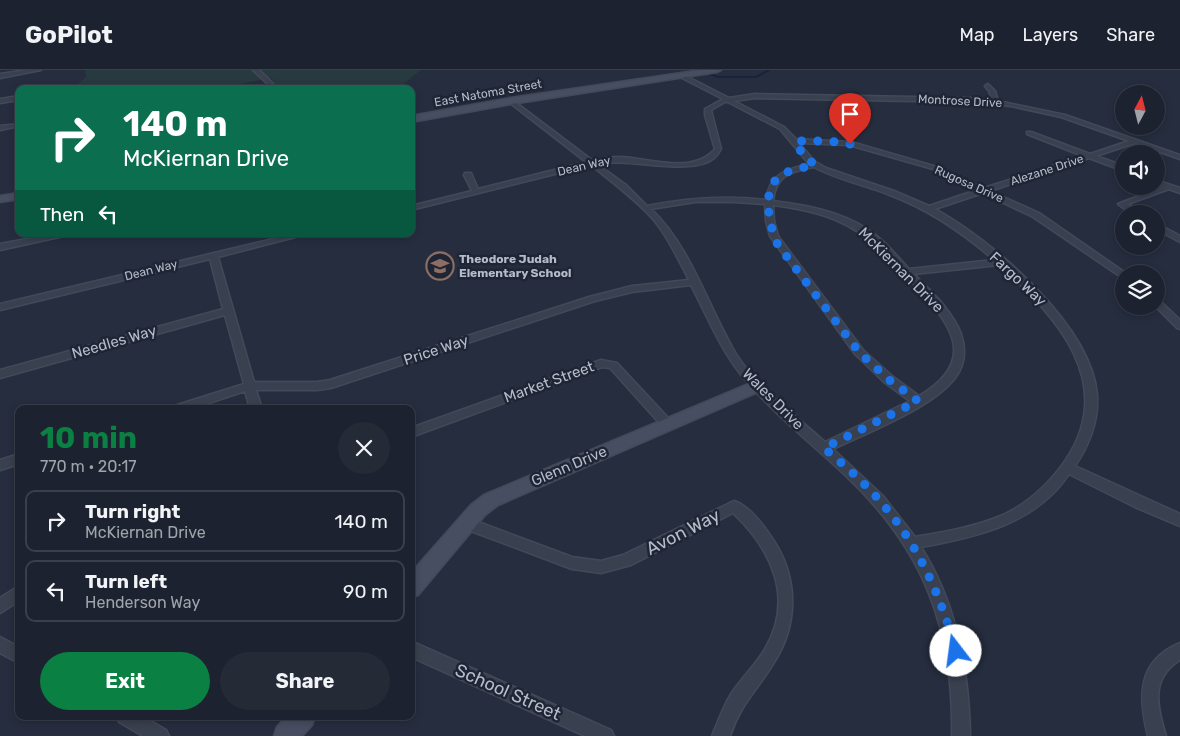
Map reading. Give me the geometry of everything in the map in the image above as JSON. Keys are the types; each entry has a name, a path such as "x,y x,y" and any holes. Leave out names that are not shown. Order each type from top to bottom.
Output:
{"main road":[{"name":"East Natoma Street","path":"415,118 511,101 718,70"},
{"path":"0,199 15,197"},
{"name":"Glenn Drive","path":"415,583 484,504 498,496 756,386"},
{"path":"286,736 300,720"}],"street":[{"path":"0,76 38,70"},
{"path":"256,70 272,85"},
{"name":"Fargo Way","path":"687,76 782,128 796,141 802,154 815,165 908,198 929,208 966,232 1037,294 1052,310 1072,339 1086,371 1092,401 1090,420 1082,444 1068,468 1049,492 1008,519 983,529 912,543"},
{"path":"988,86 992,91 995,101"},
{"name":"Montrose Drive","path":"731,100 763,96 995,101 1053,113 1180,157"},
{"path":"0,100 15,98"},
{"name":"Dean Way","path":"415,207 604,160 621,159 680,165 699,162 709,158 718,150 708,111 714,105 731,100"},
{"name":"Wales Drive","path":"511,101 647,208 666,230 732,355 756,386 866,487 886,508 912,543 936,589 956,651 962,708 961,736"},
{"path":"0,128 15,125"},
{"path":"1029,133 1115,166"},
{"name":"Rugosa Drive","path":"796,141 839,142 883,152 935,168 985,190 1047,222 1115,270"},
{"name":"Alezane Drive","path":"929,208 1136,142"},
{"path":"815,165 788,172 777,179 770,189 770,225 778,245 848,339 872,366 918,401"},
{"path":"468,175 476,192"},
{"path":"1165,185 1180,191"},
{"path":"1124,205 1122,204 1169,186"},
{"name":"McKiernan Drive","path":"647,208 708,200 809,208 846,220 871,236 946,316 958,336 960,350 957,366 947,382 935,392 824,448"},
{"path":"1165,231 1180,240"},
{"path":"0,247 49,237"},
{"name":"Dean Way","path":"0,307 291,237"},
{"path":"213,256 255,405"},
{"path":"905,272 1001,262"},
{"name":"Price Way","path":"190,405 249,386 316,386 331,384 592,298 632,289 694,282"},
{"name":"Needles Way","path":"0,374 228,311"},
{"path":"1165,311 1180,326"},
{"name":"Market Street","path":"415,432 601,363 613,365 667,424"},
{"path":"0,465 15,460"},
{"path":"1068,468 1180,520"},
{"name":"Avon Way","path":"466,523 572,563 591,568 626,561 734,506 758,528 775,555 785,586 786,602 780,634 774,650 739,696 728,716 721,736"},
{"path":"0,606 15,596"},
{"path":"0,645 15,654"},
{"name":"School Street","path":"415,651 606,736"},
{"path":"1157,736 1150,714 1149,693 1151,683 1158,667 1180,651"},
{"path":"132,720 160,736"}],"shaded area":[{"path":"85,70 421,70 402,85 277,85 271,78 235,85 77,85 86,77"}],"waterway":[{"path":"698,70 718,77 757,77"},
{"path":"758,76 769,70"}],"place":[{"name":"Theodore Judah Elementary School","path":"440,266"}],"route":[{"path":"850,144 829,141 796,141 802,154 815,165 788,172 773,183 770,189 770,225 778,245 848,339 872,366 918,401 824,448 886,508 912,543 936,589 956,651"}]}
